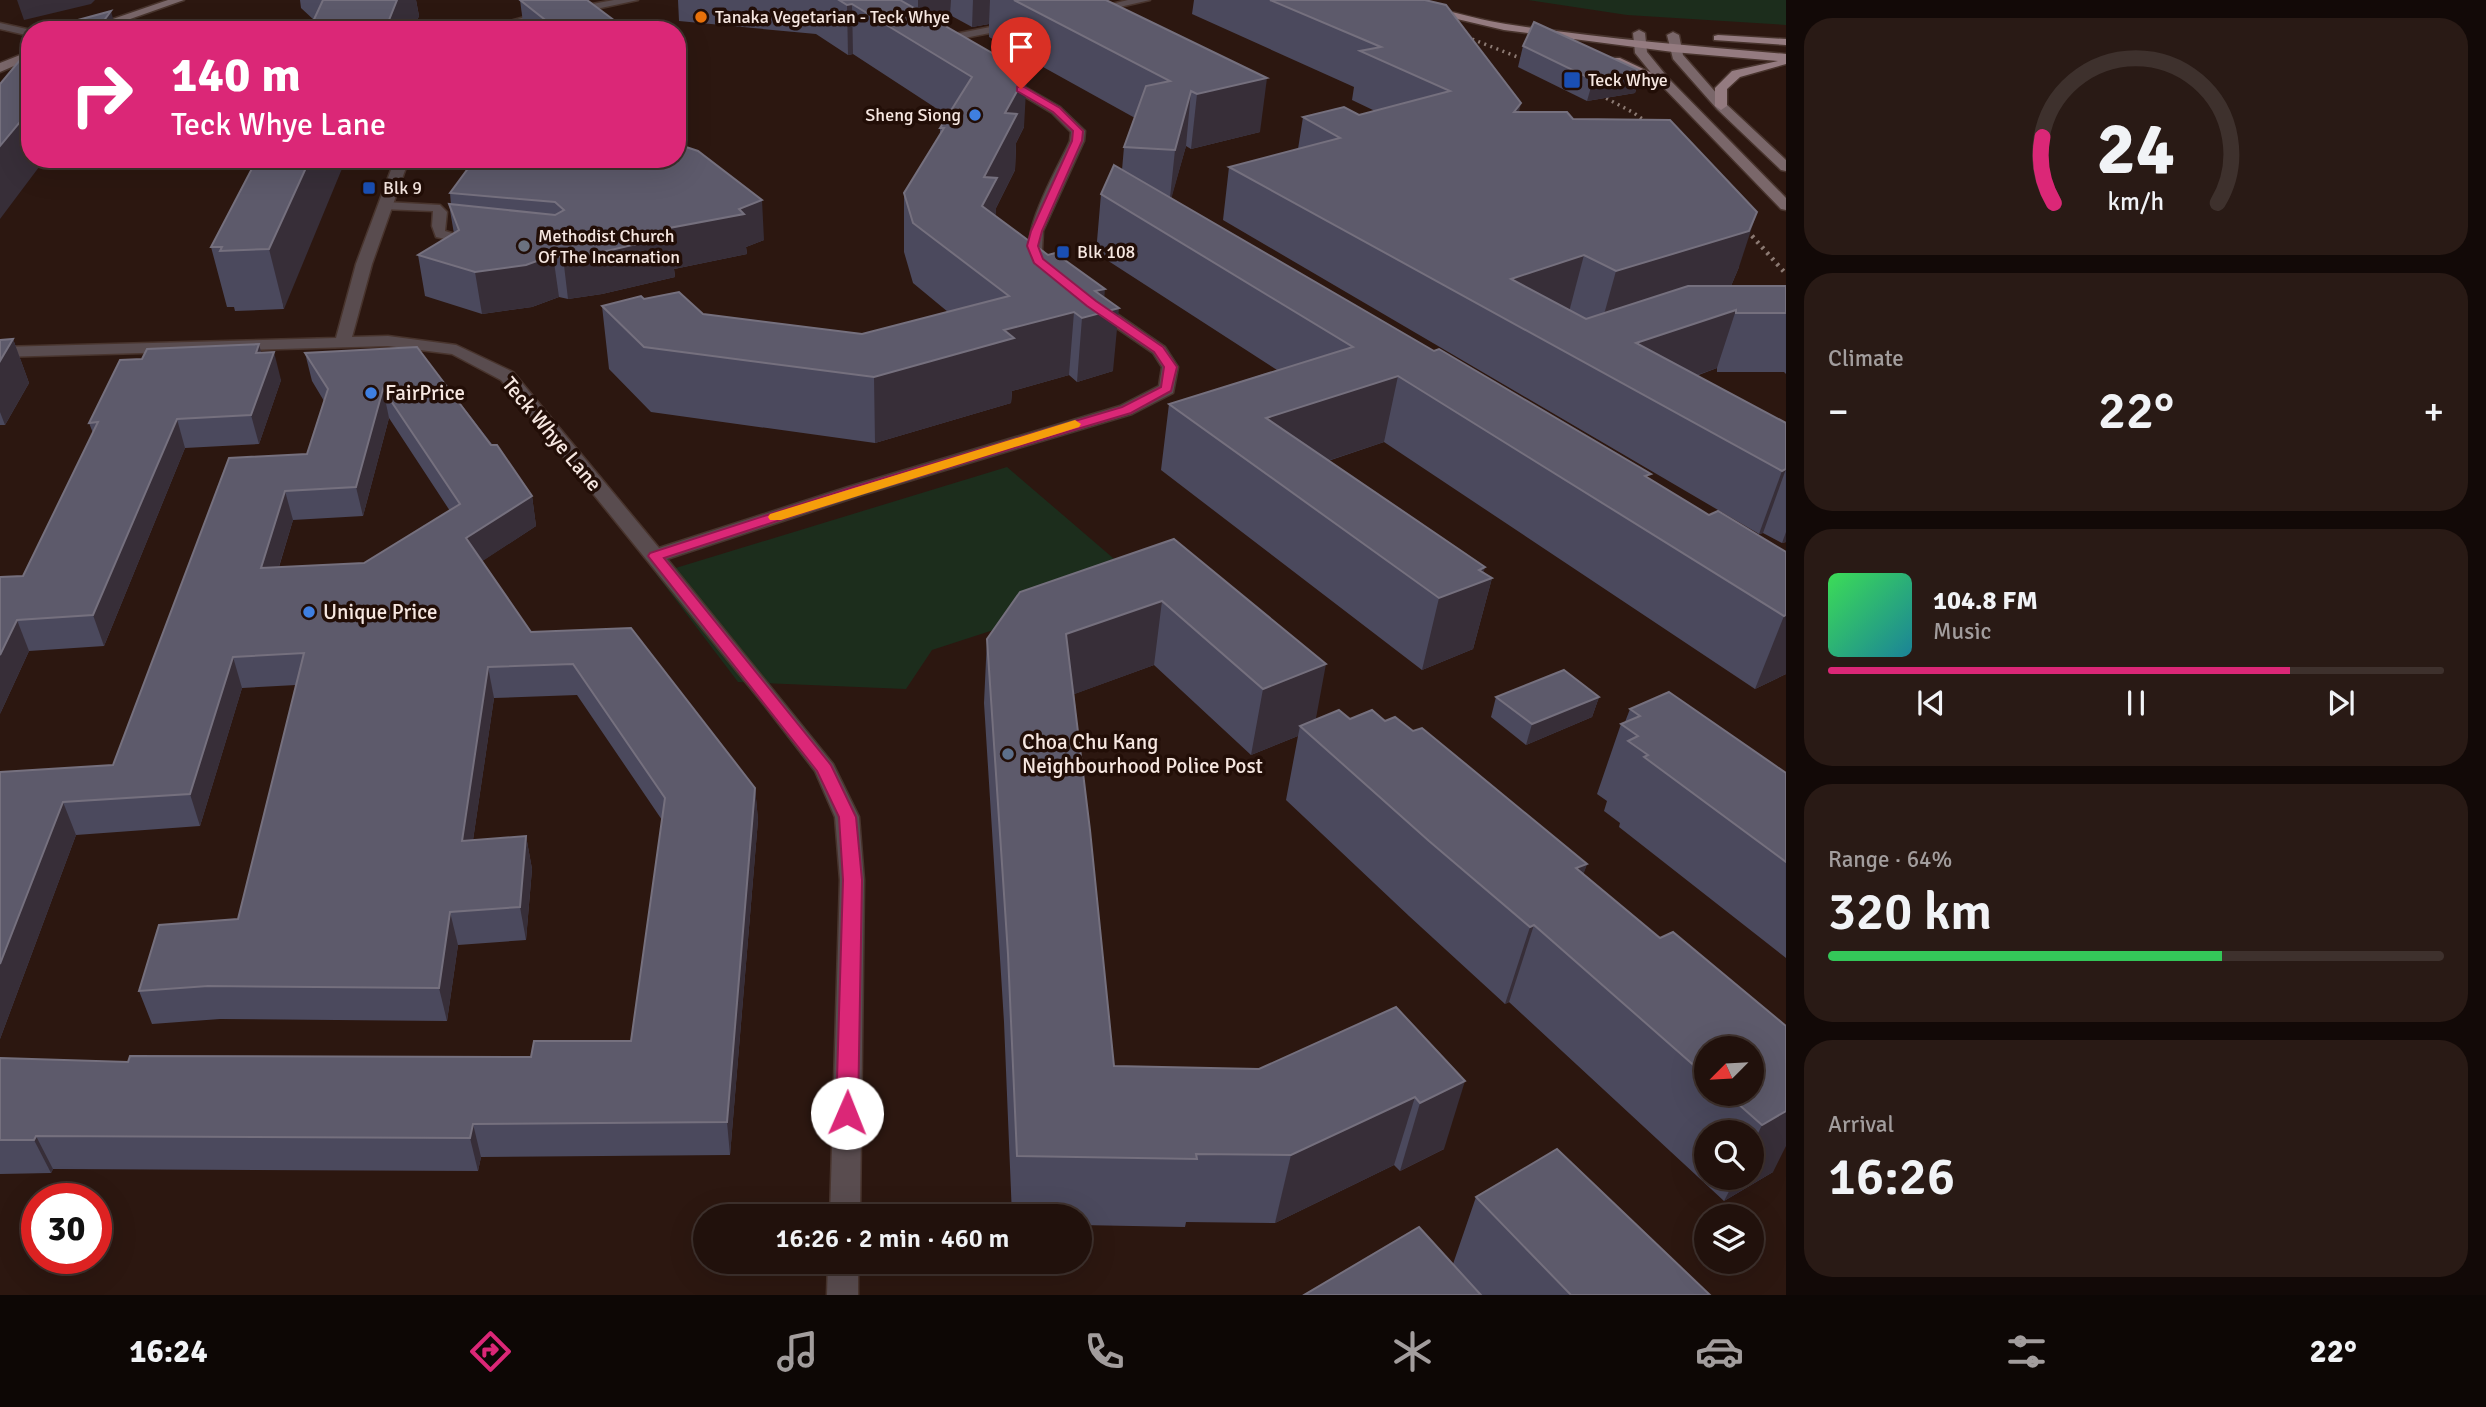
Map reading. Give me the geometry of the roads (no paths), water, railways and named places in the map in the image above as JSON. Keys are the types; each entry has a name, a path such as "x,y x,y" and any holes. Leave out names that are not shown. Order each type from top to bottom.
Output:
{"main road":[{"path":"94,21 144,0"},
{"path":"99,21 179,0"},
{"path":"1381,0 1640,38 1677,39 1786,58"},
{"path":"1428,0 1508,19 1587,50"},
{"path":"1711,37 1786,42"},
{"path":"1640,38 1641,53 1665,82 1786,206"},
{"path":"1677,39 1676,57 1721,106 1786,167"},
{"path":"0,54 21,44"},
{"path":"1600,54 1665,82"},
{"path":"0,68 21,58"},
{"path":"1721,106 1721,88 1736,75 1786,63"}],"street":[{"path":"520,21 633,0"},
{"path":"1073,14 1145,0"},
{"path":"952,48 934,37 1024,24"},
{"path":"0,26 21,31"},
{"path":"993,72 1056,110 1078,131 1077,141 1037,231 1033,246 1038,261 1059,278"},
{"path":"342,341 399,168"},
{"path":"655,556 867,487 1126,410 1167,388 1170,367 1159,350 1081,295"},
{"name":"Teck Whye Lane","path":"0,352 342,341 408,343 456,350 507,376 825,769 848,817 852,880 845,1204"},
{"path":"842,1295 843,1274"}],"lane":[{"path":"384,206 436,208 441,212 438,226 440,234 481,242"}],"railway":[{"path":"1454,32 1538,65"},
{"path":"1589,89 1634,113 1658,130"},
{"path":"1737,219 1786,274"}],"place":[{"name":"Tanaka Vegetarian - Teck Whye","path":"701,17"},
{"name":"Teck Whye","path":"1572,80"},
{"name":"Sheng Siong","path":"975,115"},
{"name":"Blk 9","path":"369,188"},
{"name":"Methodist Church Of The Incarnation","path":"524,246"},
{"name":"Blk 108","path":"1063,252"},
{"name":"FairPrice","path":"371,393"},
{"name":"Unique Price","path":"309,612"},
{"name":"Choa Chu Kang Neighbourhood Police Post","path":"1008,754"}]}
